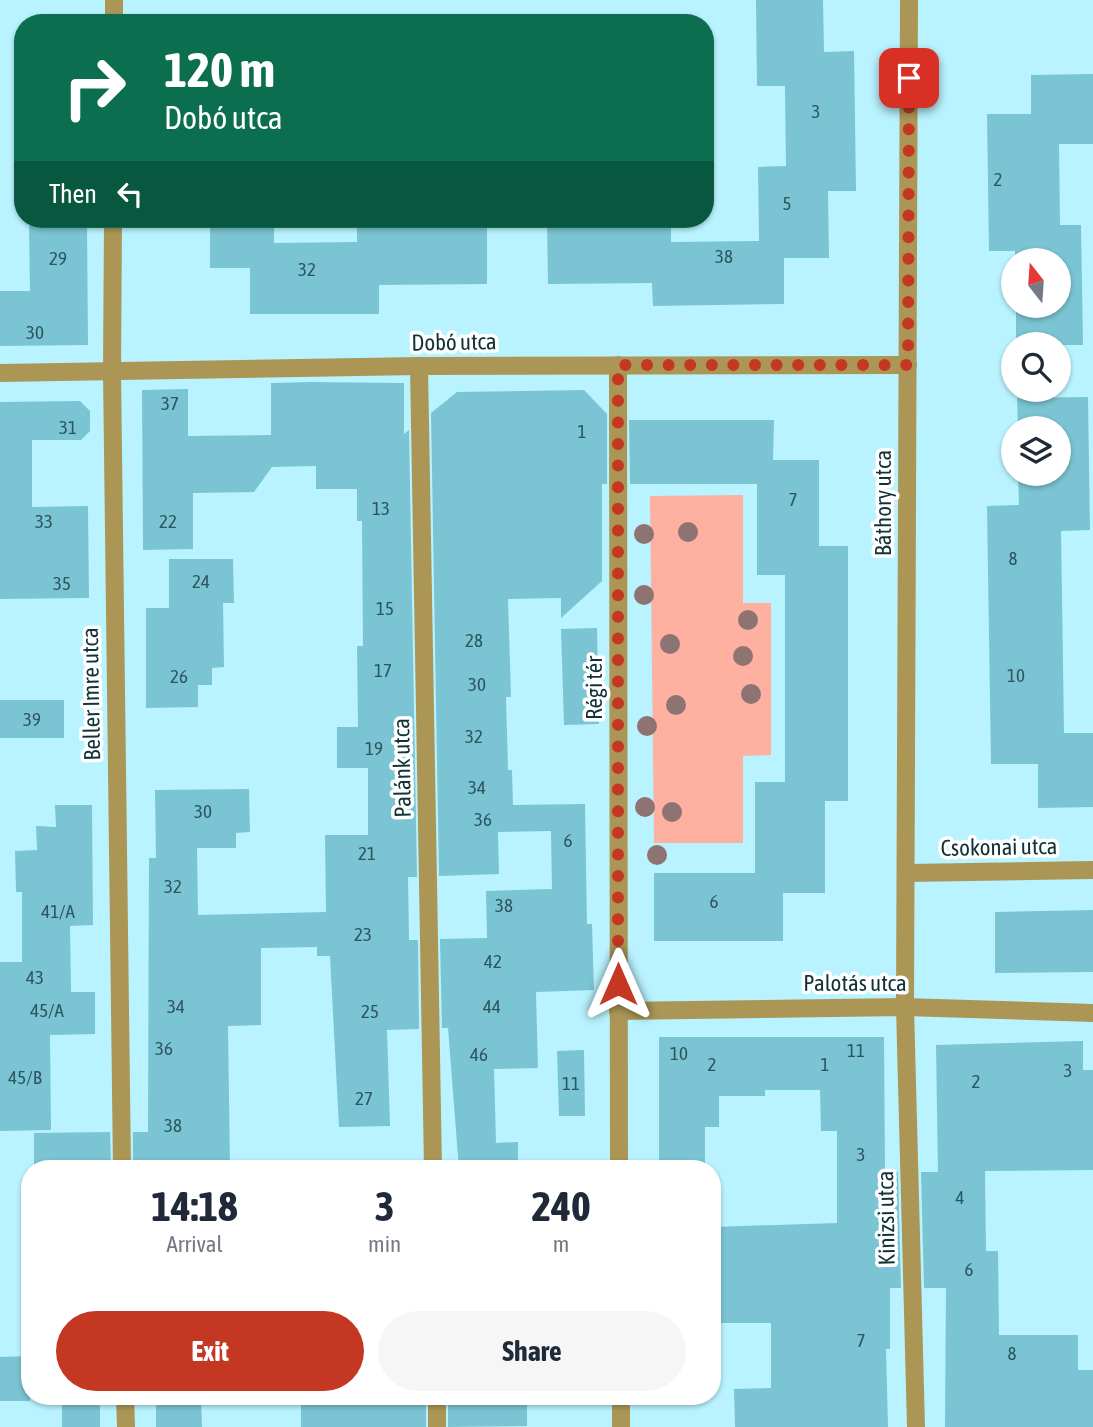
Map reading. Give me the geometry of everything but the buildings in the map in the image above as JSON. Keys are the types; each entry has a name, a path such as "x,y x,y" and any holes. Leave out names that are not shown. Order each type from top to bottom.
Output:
{"street":[{"name":"Báthory utca","path":"905,1007 909,0"},
{"name":"Beller Imre utca","path":"113,228 112,371 122,1160"},
{"name":"Régi tér","path":"618,365 619,1160"},
{"name":"Dobó utca","path":"0,373 419,366 908,365"},
{"name":"Palánk utca","path":"419,366 433,1160"},
{"name":"Csokonai utca","path":"906,873 1093,870"},
{"name":"Palotás utca","path":"618,1011 905,1007 1093,1013"},
{"name":"Kinizsi utca","path":"905,1007 916,1427"},
{"path":"125,1405 125,1427"},
{"path":"437,1405 437,1427"},
{"path":"621,1405 621,1427"}],"shaded area":[{"path":"743,495 743,603 771,603 771,755 743,756 743,843 654,843 650,496"}],"route":[{"path":"618,984 618,365 908,365 909,78"}]}
